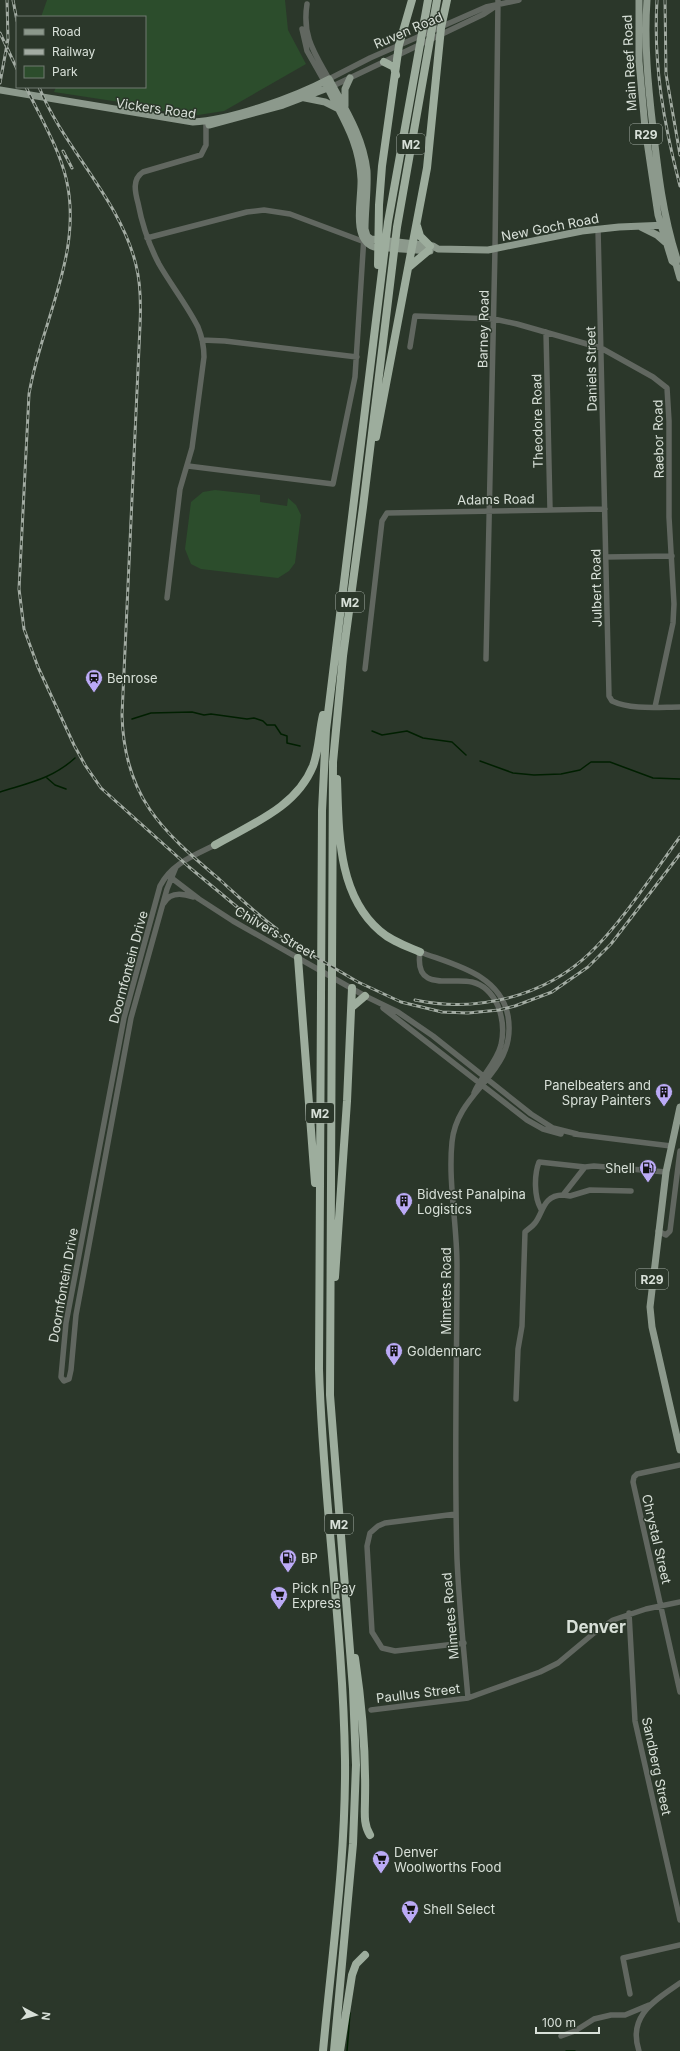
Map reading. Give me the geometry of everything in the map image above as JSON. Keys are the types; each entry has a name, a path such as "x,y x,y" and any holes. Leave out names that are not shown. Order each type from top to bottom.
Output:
{"highway":[{"path":"381,258 380,186 399,55 399,46 412,0"},
{"name":"M2","path":"323,2051 341,1863 345,1761 341,1676 320,1410 319,1232 323,769 334,659 378,302 381,258 428,0"},
{"name":"M2","path":"334,2051 353,1844 356,1789 355,1729 332,1433 329,1351 333,997 333,762 343,656 397,228 437,0"},
{"path":"363,507 413,247 431,139 441,31 447,0"},
{"path":"384,62 394,67 396,70 396,76"},
{"path":"409,268 432,249 420,236 417,223"},
{"path":"343,656 337,762 341,842 349,887 360,910 380,932 420,952"},
{"path":"214,845 275,812 288,801 304,783 313,766 316,754 334,659"},
{"path":"298,958 319,1232"},
{"path":"329,1351 352,1007 352,988"},
{"path":"352,1007 365,996"},
{"path":"343,1568 363,1710 366,1758 365,1822 370,1835"},
{"path":"340,2051 352,1975 356,1964 365,1955"}],"main road":[{"name":"Main Reef Road","path":"639,0 641,87 658,215 677,259 676,264 680,278"},
{"name":"Main Reef Road","path":"646,0 646,37 650,101 658,175 667,244 672,261 676,264"},
{"path":"342,108 344,92 350,78"},
{"path":"326,80 357,132 364,155 367,172 363,237"},
{"name":"Vickers Road","path":"0,90 180,121 206,123 280,99 326,80"},
{"name":"Vickers Road","path":"0,95 178,125 229,121 304,98 330,87"},
{"path":"304,98 325,102 342,108"},
{"path":"658,215 643,226 657,234 667,244"},
{"name":"New Goch Road","path":"363,237 376,241 413,247 467,251 495,249 598,229 664,226"},
{"name":"R29","path":"680,1107 666,1172 650,1298 651,1316 680,1450"}],"street":[{"name":"Ruven Road","path":"330,87 399,55 486,7 498,2 519,0"},
{"path":"308,2 302,16 303,38 307,51 326,80"},
{"name":"Barney Road","path":"486,659 494,319 498,2"},
{"name":"Ruven Road","path":"326,80 399,46 441,31"},
{"path":"167,598 180,489 188,466 192,448 204,357 202,340 198,328 160,264 147,238 135,192 136,178 142,172 198,157 204,152 206,145 206,123"},
{"path":"147,238 247,212 264,210 290,214 363,237 356,358 342,445 333,484 188,466"},
{"name":"Daniels Street","path":"598,229 605,509"},
{"name":"Raebor Road","path":"410,347 415,316 494,319 601,348 653,377 667,388 669,421 669,517 674,604 673,623 655,708"},
{"name":"Theodore Road","path":"546,332 550,509"},
{"path":"202,340 225,341 356,358"},
{"name":"Adams Road","path":"365,670 382,521 387,513 605,509"},
{"name":"Julbert Road","path":"605,509 609,696 612,701 655,708"},
{"path":"606,557 672,556"},
{"path":"655,708 680,707"},
{"path":"168,876 176,867 214,845"},
{"name":"Chilvers Street","path":"168,876 198,899 298,958 413,1021 485,1078 546,1123 558,1129 577,1134"},
{"name":"Doornfontein Drive","path":"168,876 162,906 131,1018 73,1331 71,1370 69,1379 64,1381 61,1376 66,1323 124,1018 160,886 168,876"},
{"path":"162,906 166,900 175,894 184,894 198,899"},
{"path":"420,952 478,974 489,982 499,994 505,1016 492,996 484,987 471,982 440,982 430,979 420,966 420,952"},
{"name":"Chilvers Street","path":"377,1002 481,1084 539,1126 556,1133 577,1134 671,1146"},
{"name":"Mimetes Road","path":"468,1698 458,1571 456,1514 457,1262 451,1152 456,1124 463,1109 485,1078 501,1046 505,1016"},
{"path":"658,1231 666,1235 670,1231 680,1151"},
{"path":"541,1209 537,1201 536,1191 539,1162 585,1167 594,1166 666,1172"},
{"path":"563,1195 585,1167"},
{"path":"516,1399 518,1349 522,1326 524,1235 535,1223 541,1209 555,1196 570,1196 590,1190 631,1191"},
{"name":"Chrystal Street","path":"680,1465 637,1474 634,1477 634,1484 680,1692"},
{"path":"456,1514 395,1522 378,1526 370,1533 368,1539 368,1561 372,1632 382,1648 395,1651 464,1643"},
{"name":"Paullus Street","path":"371,1710 468,1698 551,1667 613,1620 629,1613 680,1602"},
{"name":"Sandberg Street","path":"629,1613 635,1721 680,1920"},
{"path":"630,1994 623,1958 680,1945"},
{"path":"562,2036 575,2031 594,2019 611,2015 625,2015 649,2005 680,1983"},
{"path":"638,2051 636,2040 638,2024 649,2005"}],"green space":[{"path":"47,0 285,0 288,30 306,64 224,111 198,115 177,114 126,103 54,92 56,88 146,88 146,16 41,16"},
{"path":"215,490 260,495 260,502 287,506 288,498 296,505 301,515 295,563 289,571 278,578 201,569 191,564 185,549 191,502 203,492"}],"waterway":[{"path":"132,719 151,713 192,712 204,715 211,714 247,719 254,718 263,721 267,725 275,725 281,734 287,736 287,743 300,746"},
{"path":"372,731 382,735 407,731 423,738 452,742 466,755"},
{"path":"0,792 49,776 75,758"},
{"path":"480,761 513,773 534,775 561,774 580,770 591,762 610,762 653,778 680,779"},
{"path":"47,778 55,785 66,789"},
{"path":"347,2051 350,2013"},
{"path":"566,2051 575,2051"}],"railway":[{"path":"0,83 8,39 7,0"},
{"path":"13,0 16,16"},
{"path":"657,0 656,24 658,71 669,140 680,186"},
{"path":"665,0 666,74 680,155"},
{"path":"0,33 16,67"},
{"path":"26,88 63,166 70,206 70,233 59,287 42,340 29,394 19,589 24,629 38,667 74,745 85,765 101,788 189,867 254,921 358,982 401,1002 442,1012 468,1013 499,1010 515,1006 552,992 588,967 611,944 680,854"},
{"path":"39,88 62,132 118,218 128,241 139,280 140,318 122,715 124,743 130,768 138,790 163,827 198,861 254,911 277,929"},
{"path":"63,151 72,168"},
{"path":"415,1000 438,1004 485,1002 508,998 531,991 552,981 572,968 590,953 614,927 680,837"}],"place":[{"name":"Benrose","path":"94,693"},
{"name":"Panelbeaters and Spray Painters","path":"664,1107"},
{"name":"Shell","path":"648,1183"},
{"name":"Bidvest Panalpina Logistics","path":"404,1216"},
{"name":"Goldenmarc","path":"394,1366"},
{"name":"BP","path":"288,1573"},
{"name":"Pick n Pay Express","path":"279,1610"},
{"name":"Denver Woolworths Food","path":"381,1874"},
{"name":"Shell Select","path":"410,1924"}],"district":[{"name":"Denver","path":"596,1627"}]}
